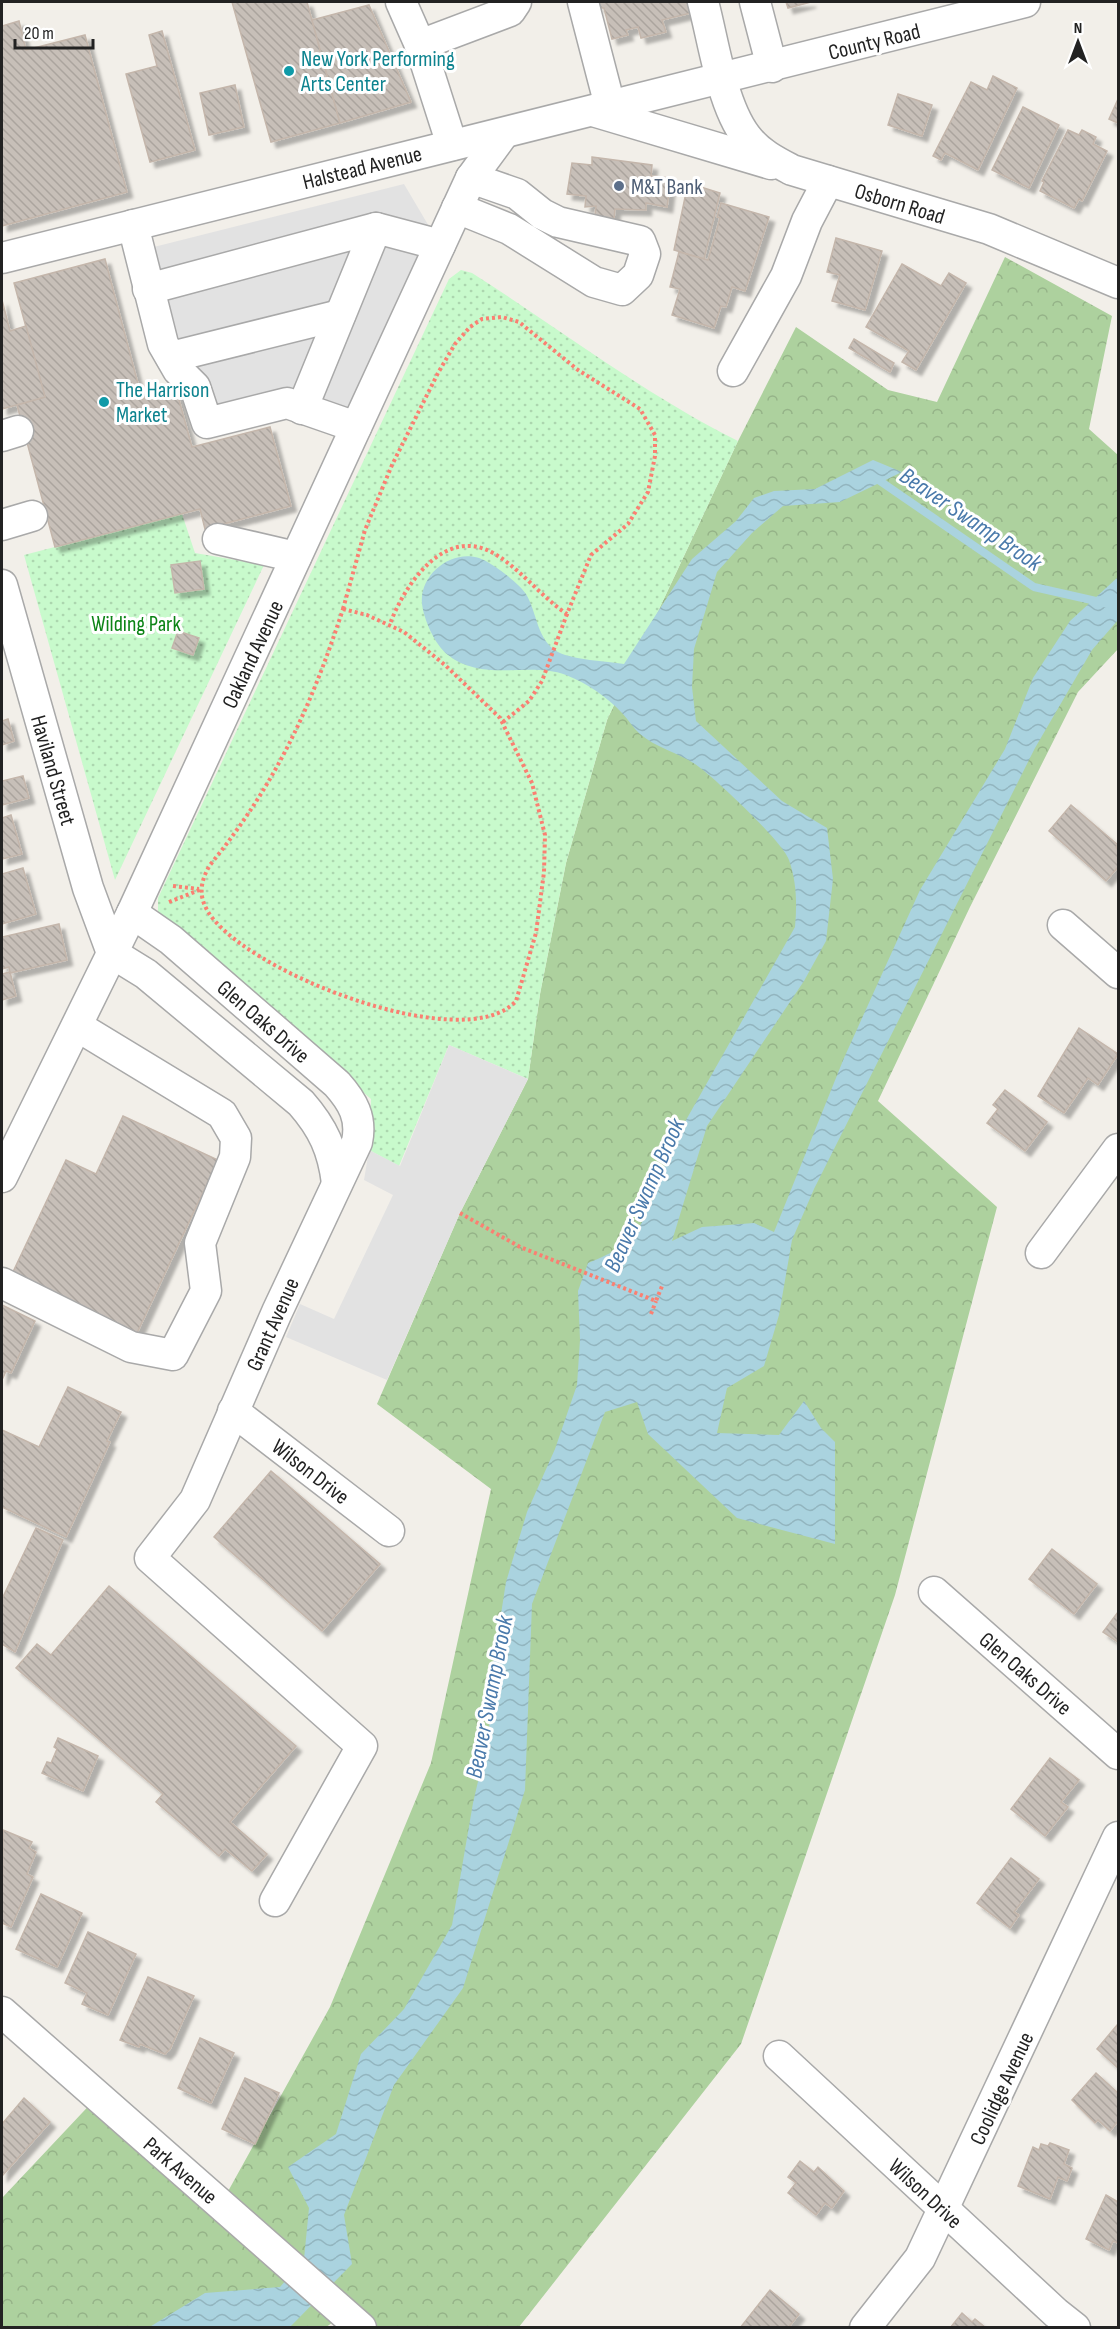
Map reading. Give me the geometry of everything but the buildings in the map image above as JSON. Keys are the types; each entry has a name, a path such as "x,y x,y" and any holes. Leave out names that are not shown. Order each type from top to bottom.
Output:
{"street":[{"path":"401,2 420,45 452,145"},
{"path":"420,45 510,11 516,2"},
{"path":"583,2 600,108 792,170"},
{"name":"Osborn Road","path":"703,2 733,111 750,142 767,157 792,170 988,229 1119,283"},
{"path":"755,2 772,67"},
{"name":"County Road","path":"723,79 1025,2"},
{"name":"Halstead Avenue","path":"2,258 723,79"},
{"name":"Oakland Avenue","path":"2,1177 132,913 471,178 504,133"},
{"path":"457,208 509,229 594,282 622,290 638,275 645,254 640,241 558,222 542,214 517,194 471,178"},
{"path":"733,371 786,276 807,221 828,181"},
{"path":"133,225 164,344 178,370 195,387 207,423 287,403 356,428"},
{"path":"148,289 376,228 440,245"},
{"path":"302,409 376,228"},
{"path":"171,357 339,315"},
{"path":"2,525 32,516"},
{"path":"218,540 296,557"},
{"name":"Haviland Street","path":"2,585 88,888 112,953"},
{"name":"Glen Oaks Drive","path":"132,913 171,940 347,1096 356,1109 360,1130 353,1150"},
{"path":"1063,925 1119,973"},
{"name":"Glen Oaks Drive","path":"112,953 146,974 302,1103 317,1121 327,1139 335,1160 337,1183"},
{"path":"2,1283 131,1347 173,1355 206,1291 200,1243 235,1157 236,1138 222,1114 77,1026"},
{"path":"1041,1253 1119,1149"},
{"name":"Grant Avenue","path":"275,1901 362,1746 150,1558 195,1500 233,1411 353,1150"},
{"name":"Wilson Drive","path":"233,1411 389,1531"},
{"name":"Glen Oaks Drive","path":"934,1592 1119,1754"},
{"name":"Coolidge Avenue","path":"865,2328 920,2258 1119,1837"},
{"name":"Park Avenue","path":"2,2012 361,2328"},
{"name":"Wilson Drive","path":"779,2056 1075,2328"}],"path":[{"path":"343,609 390,624 420,642 503,722 532,783 545,835 536,933 516,1001 509,1008 477,1020 455,1020 400,1013 339,996 275,965 251,950 211,916 202,901 202,889 210,865 275,771 298,730 321,677 369,520 392,465 438,373 455,344 470,327 482,319 502,317 519,322 578,370 640,409 655,435 655,456 648,492 628,524 591,555 542,681 529,701 503,722"},
{"path":"390,624 413,581 428,563 445,552 468,547 479,547 492,552 567,614"},
{"path":"164,885 202,889"},
{"path":"168,902 202,889"},
{"path":"460,1213 520,1246 656,1301"},
{"path":"651,1314 662,1286"}],"green space":[{"path":"1005,257 1112,316 1089,429 1118,455 1118,649 1078,692 970,907 878,1101 997,1207 895,1595 741,2044 519,2327 362,2327 345,2313 325,2328 2,2327 2,2198 98,2096 221,2204 330,2007 431,1763 491,1489 377,1404 460,1213 528,1079 540,994 566,863 607,720 737,443 796,327 888,390 937,402"},
{"path":"461,270 472,273 505,294 669,403 738,441 607,720 566,863 540,994 528,1079 449,1045 399,1166 369,1150 371,1099 167,926 158,913 158,898 449,279"},
{"name":"Wilding Park","path":"182,514 195,553 264,565 115,880 24,555"}],"shaded area":[{"path":"404,184 440,245 356,427 287,403 207,423 138,251"},
{"path":"449,1045 528,1079 460,1213 387,1380 286,1337 300,1304 334,1319 393,1195 364,1180 369,1150 400,1166"}],"water":[{"path":"873,460 902,472 840,502 783,506 752,533 717,572 694,649 692,687 696,721 782,801 827,828 833,879 826,941 804,981 707,1126 672,1241 702,1227 754,1223 774,1232 844,1058 920,890 1005,749 1033,678 1070,621 1118,577 1118,620 1092,650 1035,748 814,1189 792,1240 779,1315 764,1366 727,1388 717,1433 779,1435 804,1401 821,1428 835,1442 835,1544 737,1518 648,1434 637,1402 605,1412 532,1604 525,1790 463,1988 394,2085 344,2215 352,2264 290,2327 148,2328 205,2293 280,2287 304,2259 309,2208 288,2167 336,2134 361,2054 404,2009 452,1925 473,1803 489,1734 491,1678 506,1582 527,1512 555,1449 577,1385 580,1340 578,1291 588,1263 619,1248 636,1232 649,1207 677,1136 795,927 796,894 789,860 774,839 731,795 695,764 646,739 610,701 589,686 552,671 476,668 448,655 431,632 422,604 422,593 426,583 439,566 458,557 479,558 497,568 522,589 530,601 542,634 551,647 572,657 624,664 692,559 736,521 754,498 774,491 815,489"}],"waterway":[{"name":"Beaver Swamp Brook","path":"877,479 1034,587 1118,606"}],"place":[{"name":"New York Performing Arts Center","path":"289,71"},
{"name":"M&T Bank","path":"619,186"},
{"name":"The Harrison Market","path":"104,402"}]}
